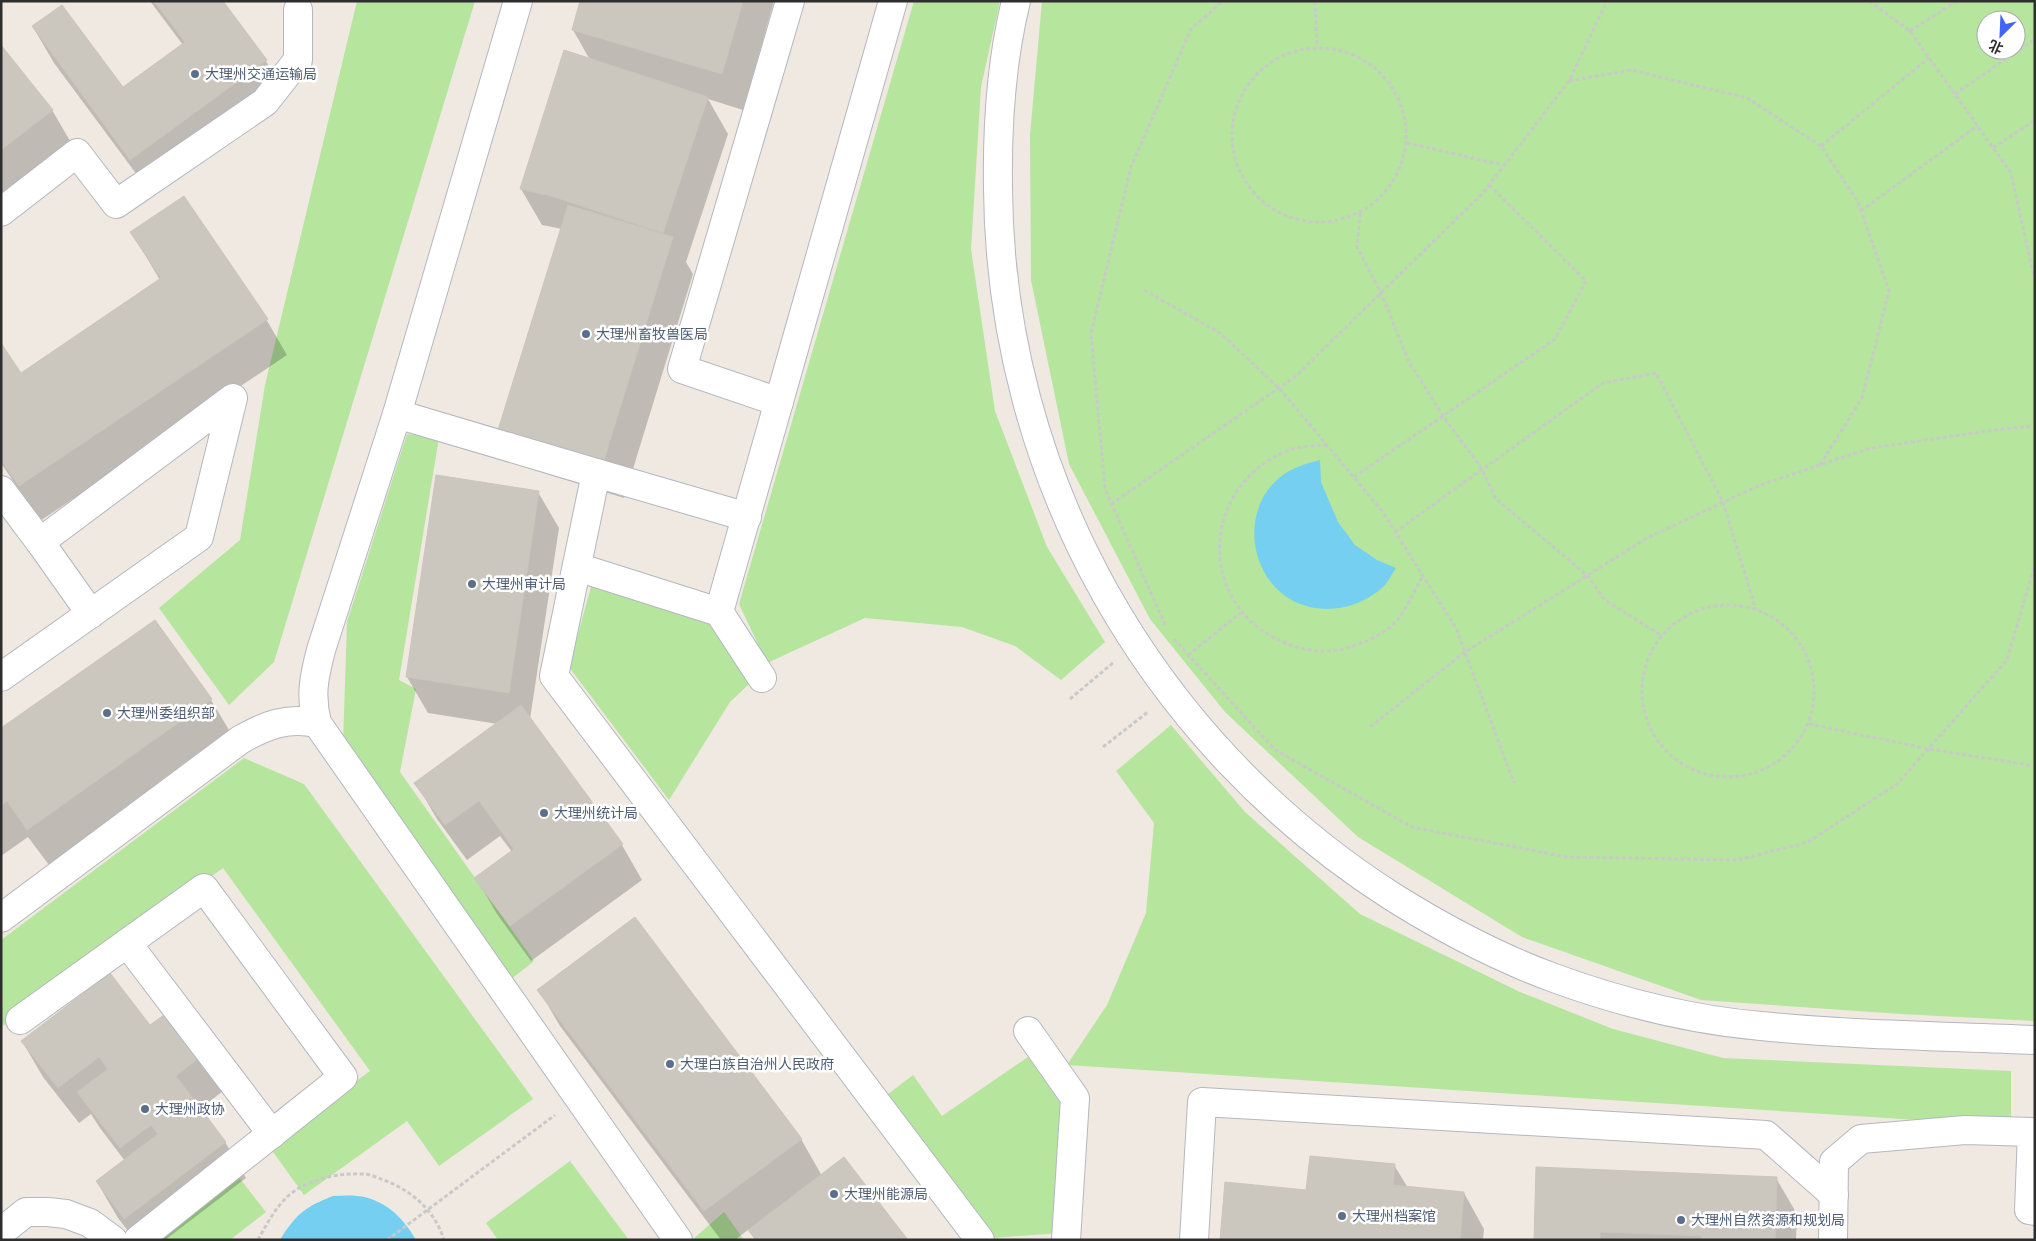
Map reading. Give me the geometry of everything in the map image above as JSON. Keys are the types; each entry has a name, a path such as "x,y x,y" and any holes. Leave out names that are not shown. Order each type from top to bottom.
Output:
{"street":[{"path":"518,1 397,414 319,658 313,687 312,704 317,723 678,1240"},
{"path":"779,402 682,369 790,1"},
{"path":"719,612 893,1"},
{"path":"1016,1 1003,79 997,150 998,220 1004,291 1016,361 1034,429 1058,496 1087,560 1121,622 1171,694 1205,737 1254,788 1307,836 1363,878 1423,916 1486,949 1551,977 1628,1001 1688,1015 1758,1026 1839,1032 2035,1040"},
{"path":"1,212 77,153 116,204 265,102 298,60 298,10"},
{"path":"1,677 199,538 233,398 40,542"},
{"path":"397,414 747,516"},
{"path":"596,473 554,676 980,1240"},
{"path":"1,490 91,614"},
{"path":"577,568 719,612 762,678"},
{"path":"1,918 240,740 263,727 280,723 303,720 317,723"},
{"path":"20,1020 204,888 343,1077 138,1240"},
{"path":"127,943 272,1134"},
{"path":"1028,1031 1075,1098 1066,1240"},
{"path":"1194,1240 1202,1102 1766,1136 1834,1195"},
{"path":"1833,1240 1834,1162 1861,1138 1965,1130 2032,1132 2029,1210 2035,1211"},
{"path":"1,1232 26,1212 48,1212 66,1214 90,1223 113,1240"}],"path":[{"path":"1223,1 1191,29 1131,167 1091,333 1105,489 1169,633 1275,750 1412,827 1566,857 1738,860 1808,842 1897,784 2007,660 2035,564"},
{"path":"1315,1 1317,47"},
{"path":"1112,504 1296,376 1482,194 1569,81 1607,1"},
{"path":"1869,1 1910,31 2011,173 2035,282"},
{"path":"1910,31 1957,1"},
{"path":"1955,94 2035,38"},
{"path":"1317,47 1345,51 1372,65 1392,86 1404,113 1407,142 1399,171 1383,195 1360,213 1332,222 1302,221 1274,210 1251,192 1237,167 1231,140 1234,112 1246,86 1265,65 1289,52 1317,47"},
{"path":"1821,146 1929,58"},
{"path":"1569,81 1631,70 1747,98 1821,146 1858,202 1889,291 1862,398 1820,465"},
{"path":"1993,148 2035,120"},
{"path":"1861,211 1977,126"},
{"path":"1407,142 1504,165"},
{"path":"1354,477 1555,339 1586,281 1488,185"},
{"path":"1360,213 1357,247 1381,293 1409,362 1443,416 1482,469 1496,499 1587,575 1605,600 1662,636"},
{"path":"1144,290 1220,332 1280,388 1382,510 1456,628 1514,783"},
{"path":"1396,532 1603,382 1656,373 1723,502 1756,610"},
{"path":"1370,727 1465,652 1587,575 1647,538 1760,485 1871,448 2035,426"},
{"path":"1327,445 1290,449 1260,466 1236,490 1222,522 1219,557 1227,590 1247,619 1274,639 1306,651 1340,651 1371,640 1398,620 1423,576"},
{"path":"1717,604 1747,606 1775,618 1797,638 1811,665 1815,694 1809,724 1793,749 1769,768 1741,777 1711,776 1683,765 1662,748 1648,725 1641,699 1643,673 1652,648 1662,636 1669,627 1692,612 1717,604"},
{"path":"1188,655 1242,612"},
{"path":"1070,699 1136,643"},
{"path":"1103,747 1171,694"},
{"path":"1809,724 1929,749 2035,766"},
{"path":"387,1240 539,1127"},
{"path":"258,1240 274,1210 299,1188 331,1175 365,1174 397,1184 423,1203 441,1228 444,1240"}],"green space":[{"path":"357,1 475,1 274,662 229,705 159,608 240,540 265,385"},
{"path":"914,1 1000,1 981,87 971,249 995,411 1047,547 1105,642 1061,680 1015,646 962,627 865,618 767,663 739,604"},
{"path":"1042,1 2035,1 2035,1021 1701,1000 1522,937 1358,837 1225,712 1150,619 1069,464 1031,280 1030,135"},
{"path":"407,434 439,438 399,680 416,689 400,772 534,961 510,980 343,744 347,622"},
{"path":"592,583 711,621 750,683 730,702 669,800 569,667"},
{"path":"1171,725 1245,812 1360,914 1520,992 1613,1029 1723,1058 2011,1071 2011,1126 1067,1065 1107,1005 1146,913 1154,823 1116,771"},
{"path":"244,758 304,784 533,1099 439,1166 407,1121 304,1195 268,1145 370,1071 223,868 1,1027 1,940"},
{"path":"1028,1057 1064,1108 1060,1233 991,1238 879,1101 913,1075 942,1116"},
{"path":"570,1161 629,1240 498,1240 486,1223"},
{"path":"233,1170 266,1212 230,1240 165,1240 157,1228"},
{"path":"724,1212 744,1240 692,1240"}],"water":[{"path":"1320,460 1321,482 1338,522 1355,545 1377,560 1396,568 1385,585 1371,596 1358,603 1330,609 1315,608 1301,604 1288,598 1276,588 1266,576 1260,562 1254,532 1256,517 1261,503 1268,490 1279,478 1288,472"},
{"path":"333,1196 367,1198 384,1205 399,1217 416,1240 280,1240 302,1212"}],"building":[{"name":"大理州交通运输局","path":"154,1 223,1 267,60 130,160 32,26 62,5 123,87 185,42"},
{"path":"580,1 743,1 722,74 572,30"},
{"path":"1,45 53,110 1,150"},
{"path":"564,50 708,97 663,233 551,196 520,189"},
{"path":"184,196 268,319 19,486 1,460 1,343 21,373 161,278 130,232"},
{"name":"大理州畜牧兽医局","path":"568,205 673,237 603,463 498,430"},
{"name":"大理州审计局","path":"436,475 539,491 509,693 406,677"},
{"name":"大理州委组织部","path":"155,620 212,699 27,830 7,801 1,805 1,728"},
{"name":"大理州统计局","path":"521,705 623,844 510,926 474,878 514,849 479,801 445,825 414,783"},
{"name":"大理白族自治州人民政府","path":"635,917 802,1139 704,1211 537,990"},
{"name":"大理州政协","path":"110,973 150,1025 175,1007 208,1051 176,1076 226,1142 124,1219 96,1181 158,1134 151,1125 120,1148 77,1092 108,1069 99,1057 58,1088 21,1041"},
{"name":"大理州档案馆","path":"1310,1156 1395,1164 1393,1185 1464,1192 1460,1240 1220,1240 1225,1182 1306,1190"},
{"name":"大理州能源局","path":"844,1157 908,1240 756,1240 748,1230"},
{"path":"1536,1167 1777,1177 1775,1240 1701,1240 1702,1236 1600,1232 1600,1240 1534,1240"}],"place":[{"name":"大理州交通运输局","path":"195,74"},
{"name":"大理州畜牧兽医局","path":"586,334"},
{"name":"大理州审计局","path":"472,584"},
{"name":"大理州委组织部","path":"107,713"},
{"name":"大理州统计局","path":"544,813"},
{"name":"大理白族自治州人民政府","path":"670,1064"},
{"name":"大理州政协","path":"145,1109"},
{"name":"大理州能源局","path":"834,1194"},
{"name":"大理州档案馆","path":"1342,1216"},
{"name":"大理州自然资源和规划局","path":"1681,1220"}]}
